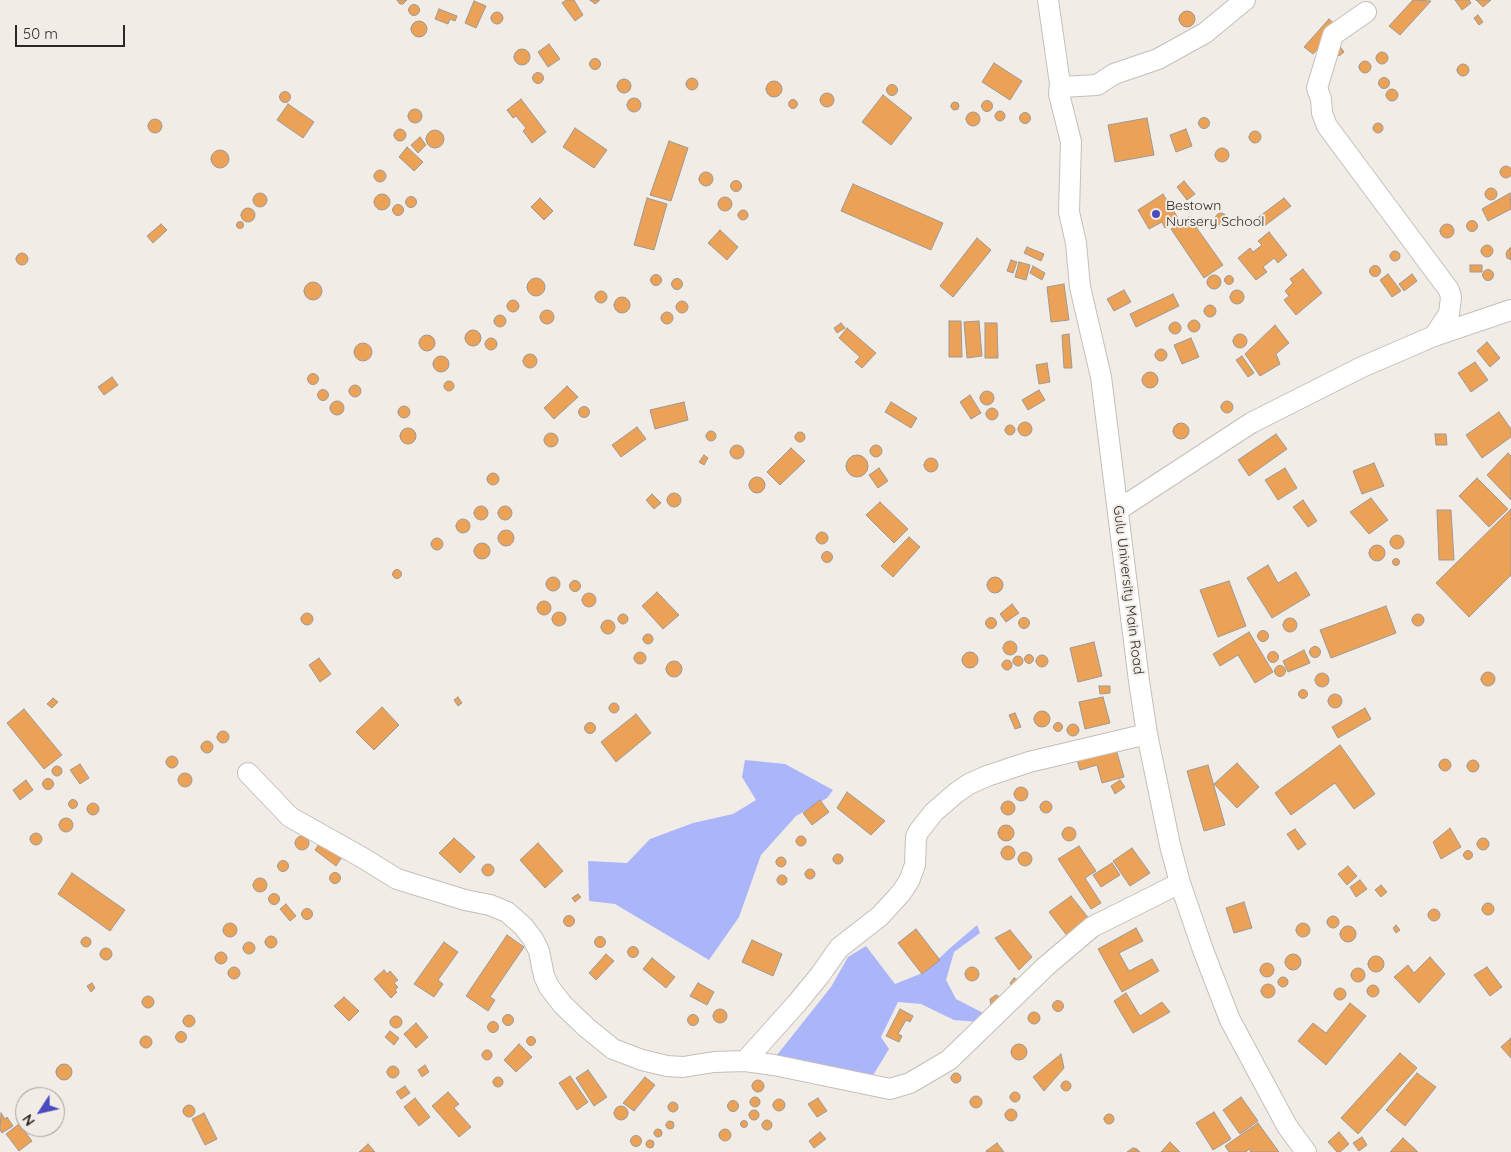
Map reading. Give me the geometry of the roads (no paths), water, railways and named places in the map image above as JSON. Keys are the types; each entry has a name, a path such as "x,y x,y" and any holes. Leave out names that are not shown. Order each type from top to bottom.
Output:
{"street":[{"name":"Gulu University Main Road","path":"1048,0 1060,87 1059,94 1071,142 1069,212 1076,243 1080,287 1102,377 1124,565 1147,734 1168,836 1180,883 1202,950 1230,1020 1286,1126 1306,1152"},
{"path":"1060,87 1098,85 1114,74 1158,59 1205,33 1245,0"},
{"path":"1366,12 1333,35 1318,88 1322,99 1322,113 1327,126 1449,290 1452,298 1449,314 1434,336"},
{"path":"1118,510 1251,422 1362,367 1434,336 1511,310"},
{"path":"745,1061 803,996 839,948 880,916 901,893 909,881 915,866 916,837 919,831 934,812 956,793 969,784 987,776 1029,762 1147,734"},
{"path":"248,773 290,817 397,879 465,900 490,904 507,912 523,926 533,939 539,951 544,976 549,987 563,1005 586,1028 613,1049 642,1060 667,1066 683,1067 714,1062 745,1061 774,1065 890,1089 910,1083 949,1060 1045,967 1092,927 1180,883"}],"place":[{"name":"Bestown Nursery School","path":"1156,214"}]}
